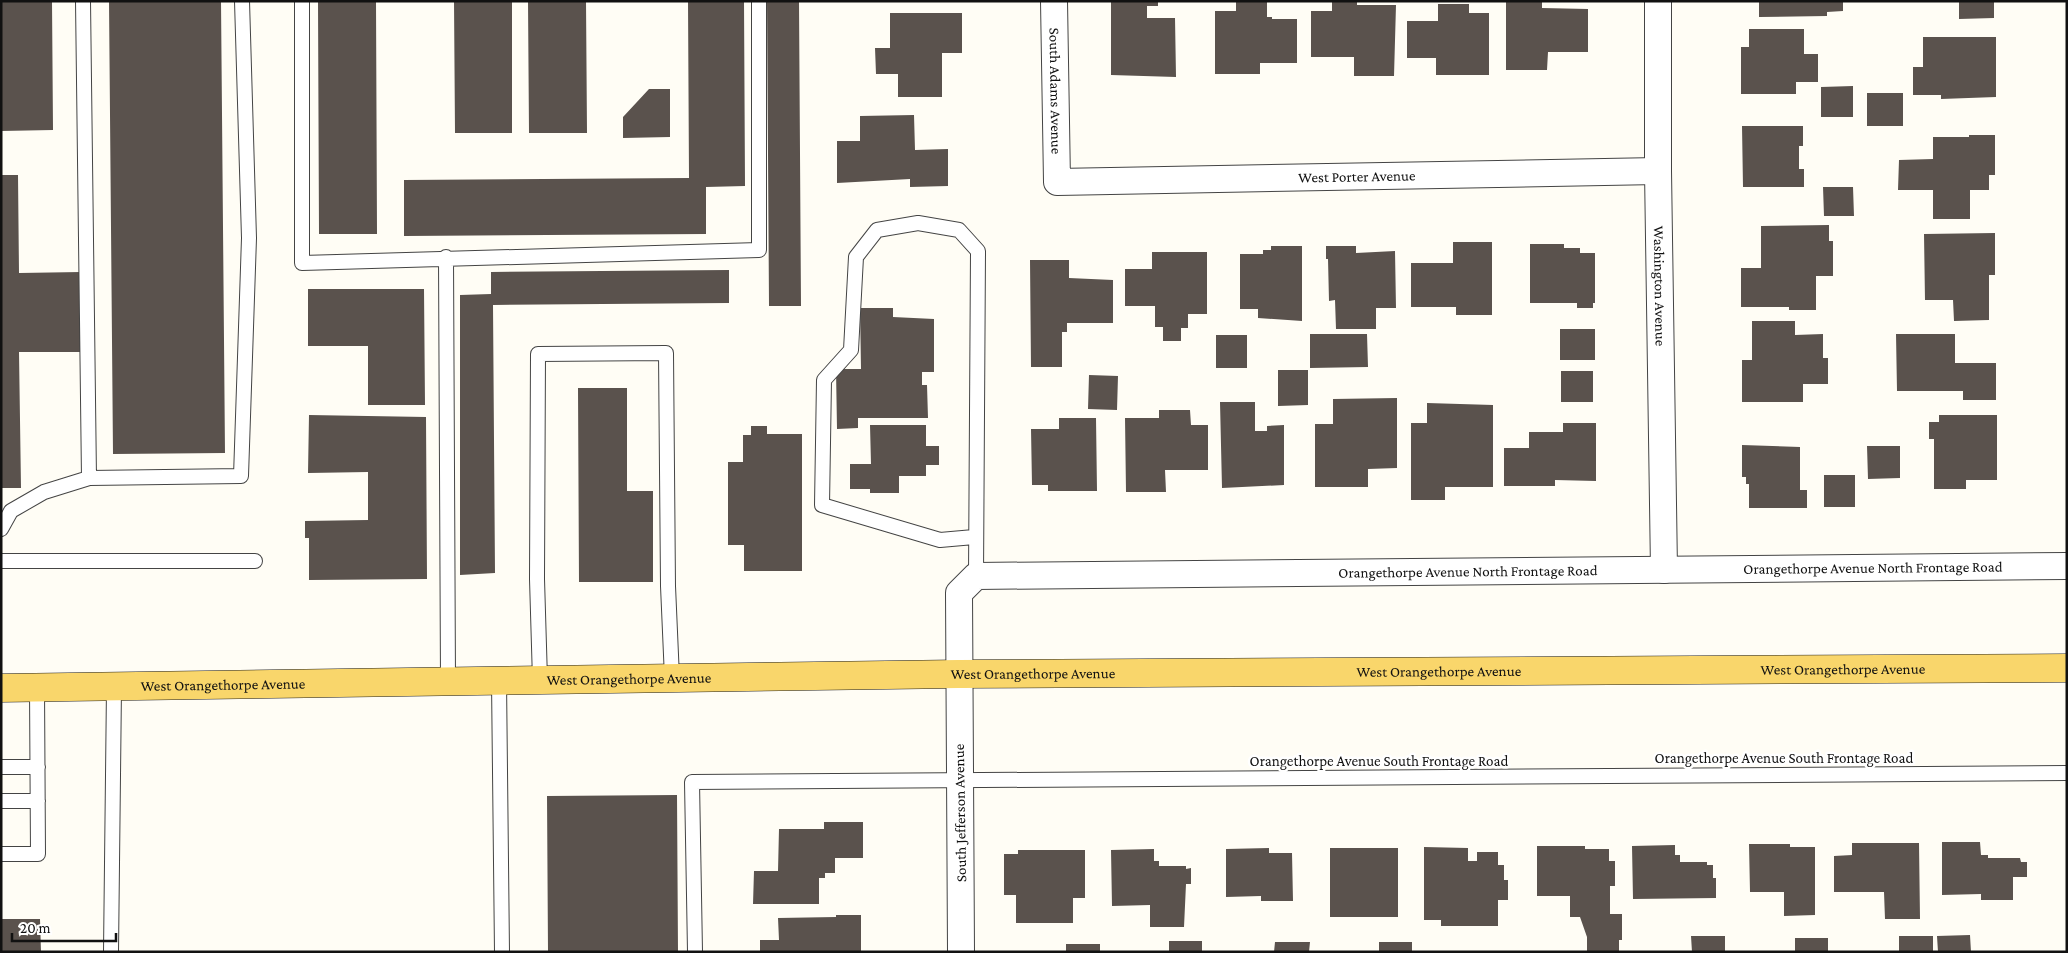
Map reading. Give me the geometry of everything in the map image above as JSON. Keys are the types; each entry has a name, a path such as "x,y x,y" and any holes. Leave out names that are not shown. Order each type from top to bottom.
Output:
{"main road":[{"name":"West Orangethorpe Avenue","path":"1,688 958,674 2067,668"}],"street":[{"name":"South Adams Avenue","path":"1054,1 1057,182"},
{"name":"Washington Avenue","path":"1658,1 1658,171 1664,570"},
{"name":"West Porter Avenue","path":"1057,182 1658,171"},
{"name":"Orangethorpe Avenue North Frontage Road","path":"976,576 2067,566"},
{"path":"958,674 959,594 976,576"},
{"name":"South Jefferson Avenue","path":"958,674 962,952"}],"lane":[{"path":"83,1 89,478"},
{"path":"1,529 11,511 44,492 89,478 241,476 249,238 242,1"},
{"path":"302,1 302,262 759,250 759,1"},
{"path":"974,537 940,540 822,505 824,380 851,350 856,257 877,230 918,223 959,230 978,251 974,537 976,576"},
{"path":"446,257 448,681"},
{"path":"540,680 537,578 538,354 666,353 668,586 672,678"},
{"path":"1,561 255,561"},
{"path":"499,681 502,952"},
{"path":"111,952 114,686"},
{"path":"1,854 38,854 36,688"},
{"path":"1,768 38,767"},
{"name":"Orangethorpe Avenue South Frontage Road","path":"695,952 692,782 2067,773"},
{"path":"1,801 38,801"}],"building":[{"path":"1,1 52,1 53,130 1,131"},
{"path":"109,1 221,1 225,453 113,454"},
{"path":"318,1 376,1 377,234 319,234"},
{"path":"454,1 512,1 512,133 455,133"},
{"path":"528,1 586,1 587,133 529,133"},
{"path":"688,1 744,1 745,186 706,187 706,234 404,236 404,180 689,178"},
{"path":"767,1 799,1 801,306 769,306"},
{"path":"1111,1 1158,1 1158,6 1147,6 1147,18 1175,18 1176,77 1111,75"},
{"path":"1236,1 1267,1 1267,17 1272,17 1272,19 1297,19 1297,63 1260,63 1260,74 1215,74 1215,11 1236,11"},
{"path":"1332,1 1357,1 1357,5 1396,5 1394,76 1354,76 1354,57 1311,57 1311,11 1332,11"},
{"path":"1506,1 1542,1 1542,8 1588,9 1588,52 1548,52 1547,70 1506,70"},
{"path":"1759,1 1843,1 1843,11 1827,12 1827,16 1759,17"},
{"path":"1959,1 1994,1 1994,18 1959,19"},
{"path":"1438,4 1469,4 1469,13 1489,13 1489,75 1436,75 1436,58 1407,58 1407,21 1438,21"},
{"path":"890,13 962,13 962,53 942,53 942,97 898,97 898,74 876,74 875,48 890,48"},
{"path":"1749,29 1804,29 1804,54 1818,54 1818,82 1796,82 1796,94 1741,94 1741,47 1749,47"},
{"path":"1923,37 1996,37 1996,97 1941,99 1941,95 1913,95 1913,67 1923,67"},
{"path":"1853,86 1853,117 1821,117 1821,87"},
{"path":"649,89 670,89 670,137 623,138 623,117"},
{"path":"1867,93 1903,93 1903,126 1867,126"},
{"path":"914,115 915,150 948,149 948,186 910,187 910,179 837,183 837,141 860,141 860,116"},
{"path":"1742,126 1803,126 1803,146 1799,146 1799,169 1804,169 1804,187 1743,187"},
{"path":"1969,135 1995,135 1995,175 1989,175 1989,190 1970,190 1970,219 1933,219 1933,190 1898,190 1899,160 1933,159 1933,137 1969,137"},
{"path":"1,175 18,175 19,273 81,272 82,352 19,352 21,488 1,488"},
{"path":"1823,187 1853,187 1854,216 1824,216"},
{"path":"1829,225 1829,241 1833,241 1833,276 1816,276 1816,310 1789,310 1789,307 1741,307 1741,268 1761,268 1761,226"},
{"path":"1995,233 1995,275 1989,275 1989,320 1954,321 1953,300 1925,300 1924,234"},
{"path":"1453,242 1492,242 1492,315 1456,315 1456,307 1411,307 1411,263 1453,263"},
{"path":"1530,244 1564,244 1564,248 1580,248 1580,253 1595,253 1595,303 1593,303 1593,308 1577,308 1577,303 1530,303"},
{"path":"1271,246 1302,246 1302,321 1258,318 1258,309 1240,309 1240,254 1263,254 1263,250 1271,250"},
{"path":"1326,246 1356,246 1356,253 1395,251 1396,308 1376,308 1376,329 1336,329 1335,300 1329,301"},
{"path":"1152,252 1207,252 1207,314 1188,314 1188,328 1181,328 1181,341 1163,341 1163,327 1155,327 1155,306 1125,306 1125,269 1152,269"},
{"path":"1030,260 1069,260 1069,278 1113,280 1113,323 1067,323 1067,332 1062,332 1062,367 1031,367"},
{"path":"729,270 729,303 493,305 495,573 460,575 460,295 491,294 491,272"},
{"path":"308,289 424,289 425,405 368,405 368,346 308,346"},
{"path":"860,308 893,308 893,317 934,319 934,372 922,372 922,385 927,385 928,418 858,418 858,428 837,429 836,369 861,369"},
{"path":"1752,321 1795,321 1795,335 1823,334 1823,358 1828,358 1828,384 1803,384 1803,402 1742,402 1742,360 1752,360"},
{"path":"1560,329 1595,329 1595,360 1560,360"},
{"path":"1310,334 1367,334 1368,367 1310,368"},
{"path":"1896,334 1955,334 1955,363 1996,363 1996,400 1963,400 1963,391 1897,391"},
{"path":"1216,335 1247,335 1247,368 1216,368"},
{"path":"1278,370 1308,370 1308,405 1278,406"},
{"path":"1561,371 1593,371 1593,402 1561,402"},
{"path":"1089,375 1118,376 1117,410 1088,409"},
{"path":"578,388 627,388 627,491 653,491 653,582 579,582"},
{"path":"1397,398 1397,468 1368,469 1368,487 1315,487 1315,424 1333,424 1333,399"},
{"path":"1220,402 1255,402 1255,431 1267,431 1267,426 1284,425 1284,485 1222,488"},
{"path":"1427,403 1493,405 1493,487 1445,487 1445,500 1411,500 1411,423 1427,423"},
{"path":"1159,410 1190,410 1191,425 1208,425 1208,470 1165,470 1166,492 1126,492 1125,418 1159,418"},
{"path":"309,415 426,417 427,579 309,580 309,538 305,538 305,521 368,520 368,472 308,473"},
{"path":"1939,415 1997,415 1997,480 1966,480 1966,489 1934,489 1934,439 1929,439 1929,422 1939,422"},
{"path":"1059,418 1096,418 1097,491 1048,491 1048,485 1032,485 1031,429 1059,429"},
{"path":"1563,423 1596,423 1596,481 1555,480 1555,486 1504,486 1504,448 1529,448 1529,432 1563,432"},
{"path":"870,425 926,425 926,446 939,446 939,465 926,465 926,476 899,476 899,493 870,493 870,489 850,489 850,464 871,464"},
{"path":"751,426 767,426 767,434 802,434 802,571 744,571 744,545 728,545 728,462 743,462 743,435 751,435"},
{"path":"1742,445 1800,447 1800,490 1807,490 1807,508 1749,508 1749,484 1746,484 1746,477 1742,477"},
{"path":"1867,446 1900,446 1900,478 1868,479"},
{"path":"1824,475 1855,475 1855,507 1824,507"},
{"path":"677,795 678,952 548,952 547,796"},
{"path":"824,822 863,822 863,858 835,858 835,873 825,873 825,878 819,878 819,904 753,904 754,871 778,871 779,829 824,829"},
{"path":"1942,842 1980,842 1981,855 1988,855 1988,858 2020,858 2021,862 2027,862 2027,877 2013,877 2013,900 1981,900 1981,894 1942,895"},
{"path":"1852,843 1919,843 1920,919 1885,919 1884,892 1834,892 1834,856 1852,855"},
{"path":"1749,844 1790,844 1790,847 1815,847 1815,915 1784,916 1784,892 1750,892"},
{"path":"1675,845 1675,855 1680,855 1680,862 1707,862 1707,865 1713,865 1713,878 1716,878 1716,898 1633,899 1632,846"},
{"path":"1537,846 1585,846 1585,849 1609,849 1609,861 1615,861 1615,886 1610,886 1610,914 1622,914 1622,940 1619,940 1619,952 1587,952 1587,937 1580,917 1570,917 1570,896 1537,896"},
{"path":"1424,847 1468,848 1468,861 1477,861 1477,852 1498,852 1498,865 1504,865 1504,880 1508,880 1508,900 1498,900 1498,926 1441,926 1441,920 1424,920"},
{"path":"1269,848 1269,853 1292,853 1293,901 1261,901 1261,896 1226,897 1226,849"},
{"path":"1330,848 1398,848 1398,917 1330,917"},
{"path":"1154,849 1154,861 1159,861 1159,866 1186,866 1186,869 1191,868 1191,884 1186,884 1184,927 1150,927 1150,905 1112,906 1111,850"},
{"path":"1018,850 1085,850 1085,898 1073,898 1073,923 1016,923 1016,895 1004,895 1004,854 1018,854"},
{"path":"836,915 861,915 861,951 760,952 760,940 779,940 778,918 836,917"},
{"path":"1,919 40,919 41,952 1,952"},
{"path":"1970,935 1971,952 1938,952 1937,936"},
{"path":"1691,936 1725,936 1725,952 1692,952"},
{"path":"1899,936 1933,936 1933,952 1899,952"},
{"path":"1795,938 1828,938 1828,952 1795,952"},
{"path":"1169,941 1202,941 1202,952 1169,952"},
{"path":"1275,942 1310,942 1309,952 1274,952"},
{"path":"1379,942 1412,942 1412,952 1379,952"},
{"path":"1066,944 1100,944 1100,952 1066,952"}]}
